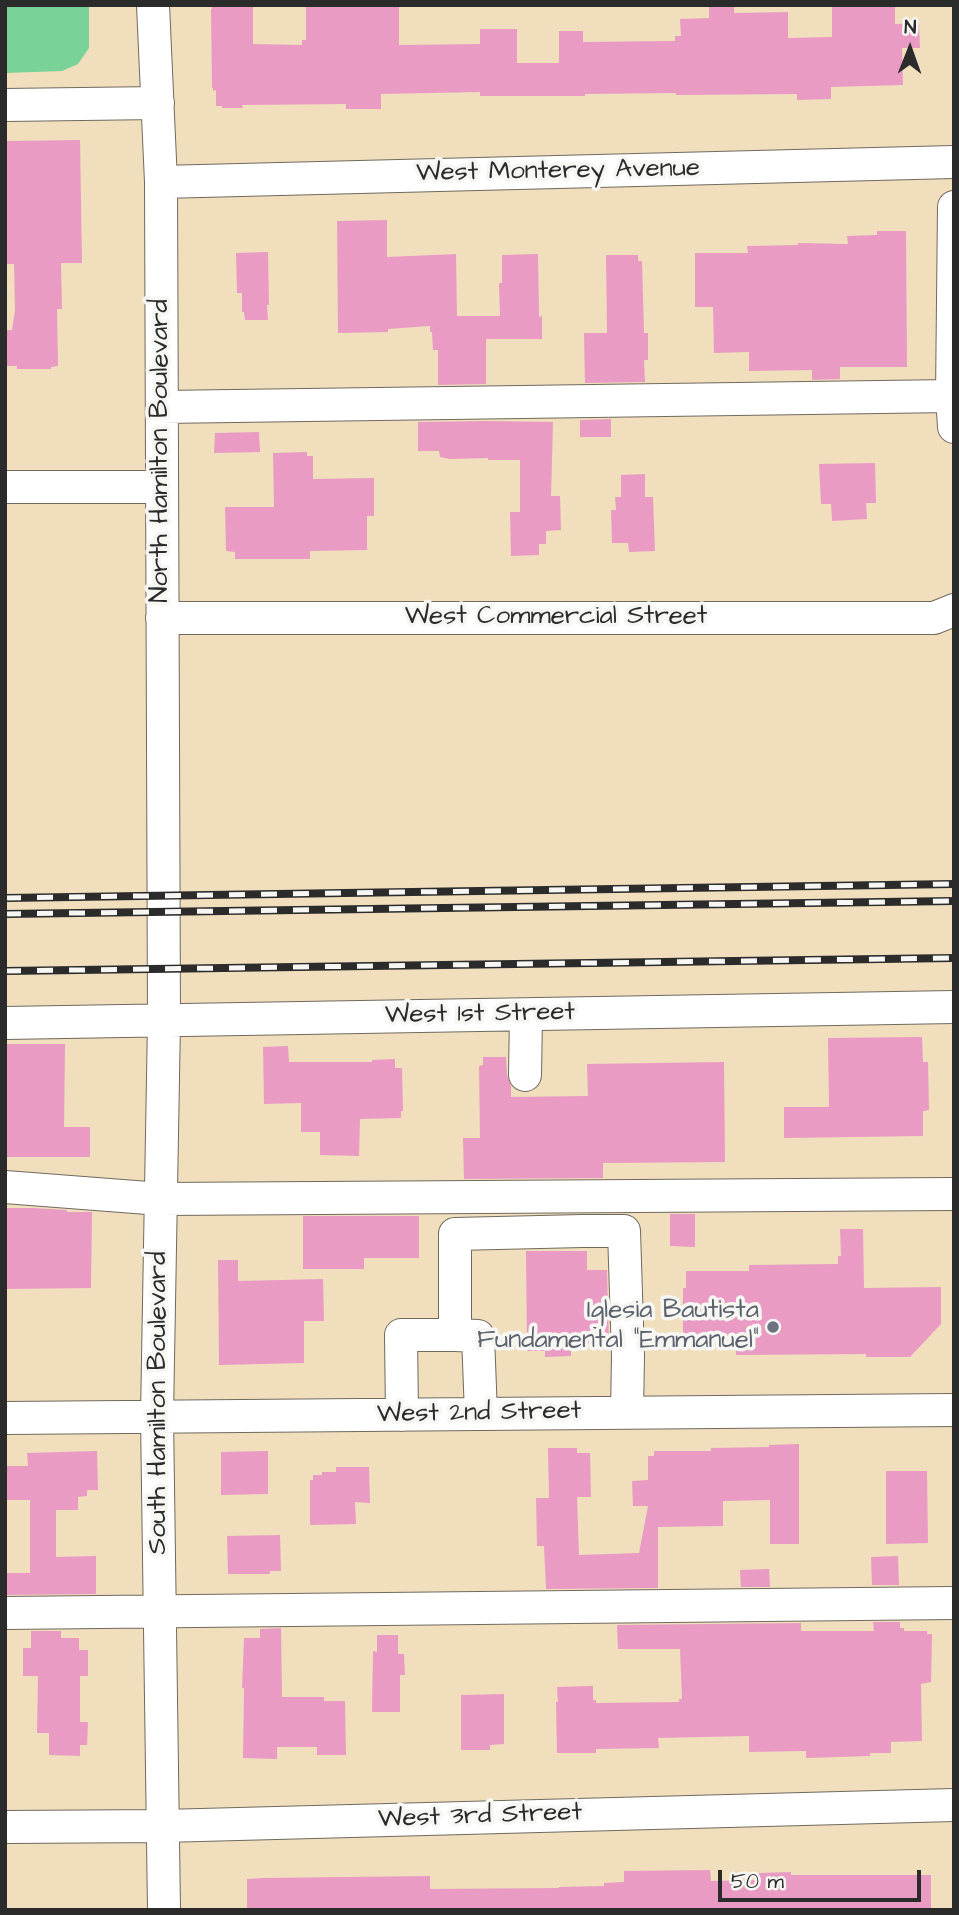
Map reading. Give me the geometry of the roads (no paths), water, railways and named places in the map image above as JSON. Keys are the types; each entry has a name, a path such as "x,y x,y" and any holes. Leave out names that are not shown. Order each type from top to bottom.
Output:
{"street":[{"name":"North Hamilton Boulevard","path":"153,5 161,182 164,897"},
{"path":"5,105 158,103"},
{"name":"West Monterey Avenue","path":"161,182 954,162"},
{"path":"954,206 954,427"},
{"path":"162,407 952,396"},
{"path":"5,487 162,487"},
{"name":"West Commercial Street","path":"162,618 933,618 952,612"},
{"name":"South Hamilton Boulevard","path":"164,897 157,1416 164,1910"},
{"name":"West 1st Street","path":"5,1023 954,1007"},
{"path":"525,1075 526,1015"},
{"path":"5,1187 161,1199 954,1194"},
{"path":"456,1335 455,1234 624,1231 627,1412"},
{"path":"402,1415 401,1335 478,1336 481,1414"},
{"name":"West 2nd Street","path":"5,1418 954,1410"},
{"path":"5,1612 954,1603"},
{"name":"West 3rd Street","path":"5,1827 163,1826 954,1805"}],"railway":[{"path":"5,898 954,884"},
{"path":"5,914 954,901"},
{"path":"5,971 954,958"}],"place":[{"name":"Iglesia Bautista Fundamental \"Emmanuel\"","path":"773,1327"}]}
